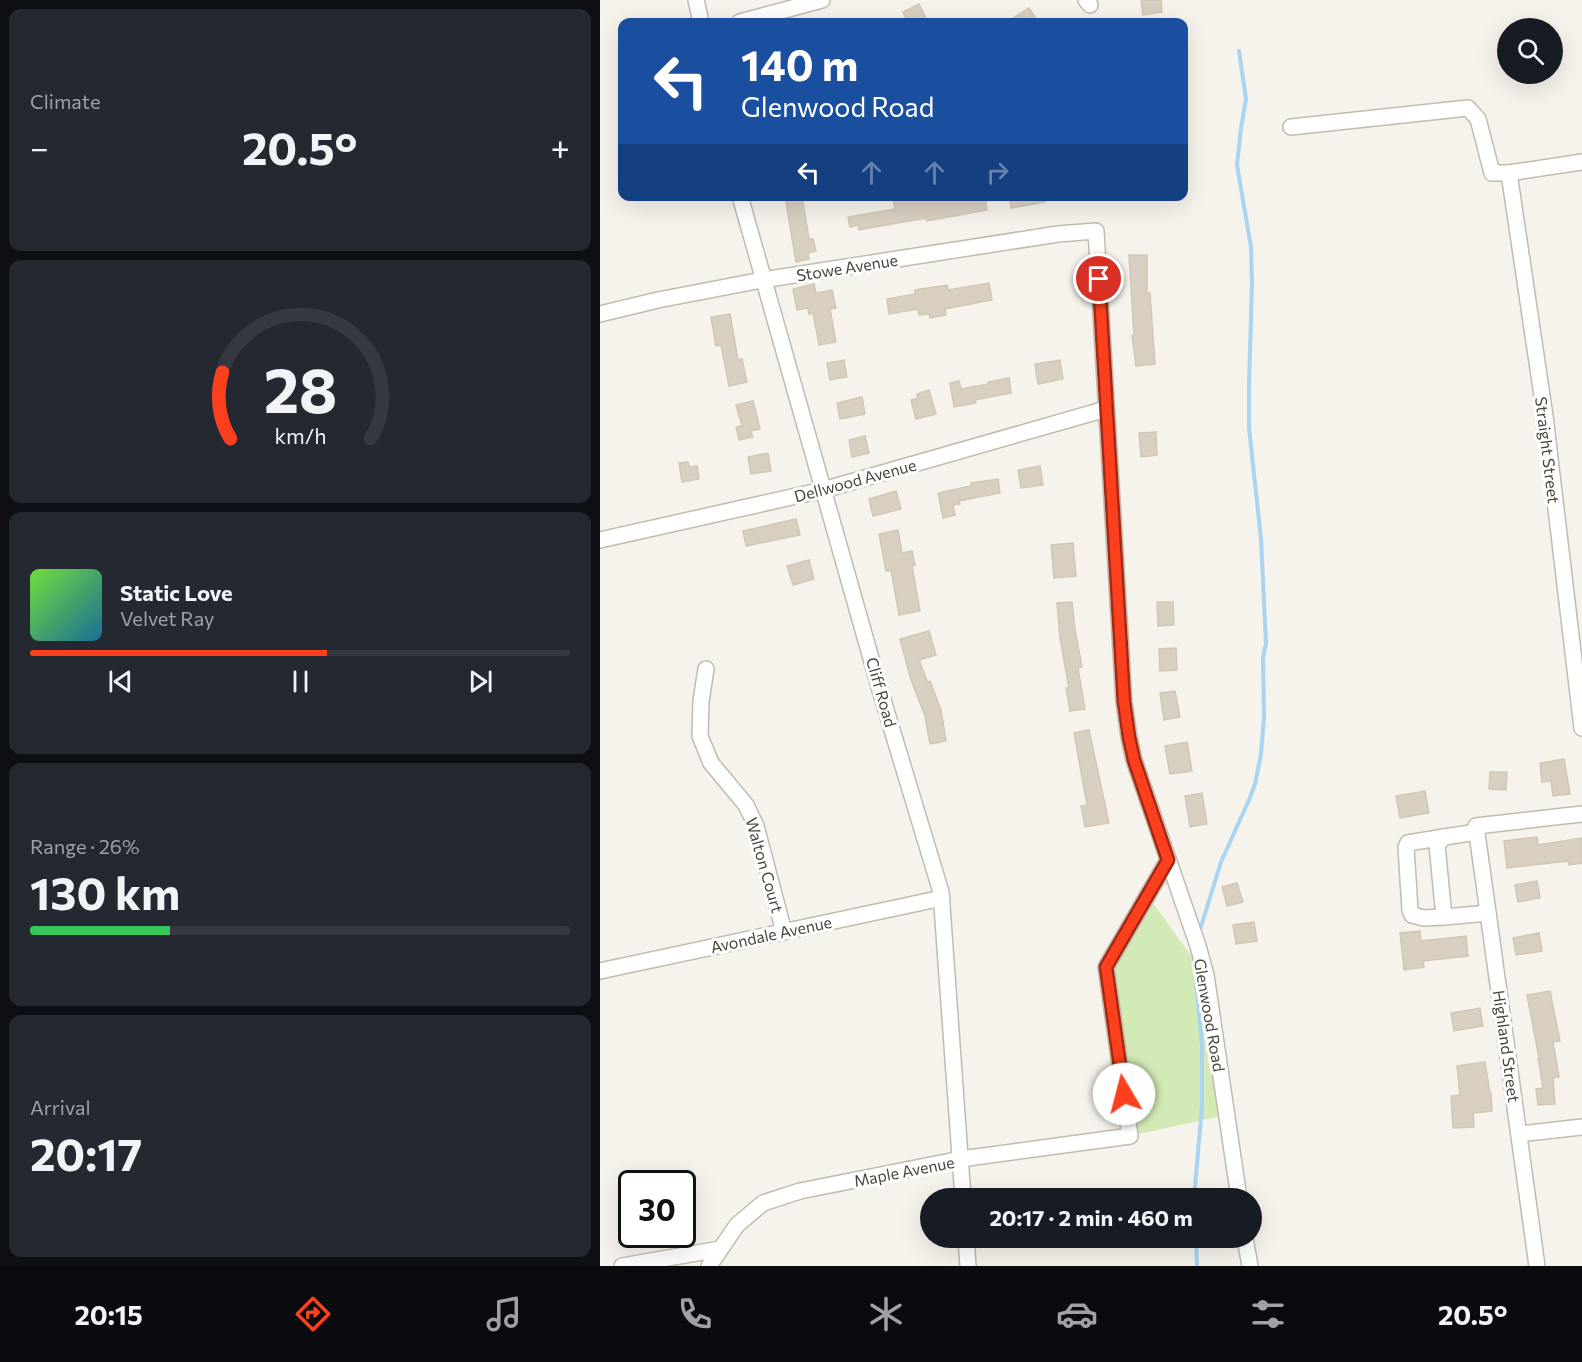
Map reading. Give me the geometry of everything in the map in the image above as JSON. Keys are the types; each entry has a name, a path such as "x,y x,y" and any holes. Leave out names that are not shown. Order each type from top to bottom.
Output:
{"street":[{"path":"696,0 700,18"},
{"path":"755,18 822,0"},
{"path":"1291,127 1468,108 1478,119 1492,173 1509,173 1582,162"},
{"name":"Straight Street","path":"1509,173 1545,416 1582,728"},
{"name":"Cliff Road","path":"741,201 880,690 942,898 962,1188"},
{"name":"Stowe Avenue","path":"600,314 762,280 1058,234 1096,231"},
{"name":"Glenwood Road","path":"1096,231 1124,702 1129,737 1134,760 1206,975 1238,1188"},
{"name":"Dellwood Avenue","path":"600,540 823,490 1106,409"},
{"name":"Walton Court","path":"706,669 701,700 700,736 711,763 746,805 756,826 784,932"},
{"path":"1488,914 1424,918 1412,915 1406,847 1408,843 1476,829 1582,814"},
{"name":"Highland Street","path":"1476,829 1537,1266"},
{"path":"1444,837 1437,845 1444,917"},
{"name":"Maple Avenue","path":"710,1266 736,1225 763,1203 801,1191 961,1160 1130,1136 1106,967 1168,860"},
{"name":"Avondale Avenue","path":"600,971 942,898"},
{"path":"1519,1134 1582,1127"},
{"path":"967,1248 968,1266"},
{"path":"1247,1248 1250,1266"},
{"path":"622,1266 720,1249"}],"green space":[{"path":"1153,903 1194,960 1226,1115 1130,1136 1106,967"}],"building":[{"path":"1141,0 1161,0 1162,12 1143,15"},
{"path":"919,4 926,18 906,18 903,12"},
{"path":"1029,8 1035,18 1013,18"},
{"path":"786,201 803,201 809,239 813,239 816,251 808,253 809,259 796,262"},
{"path":"893,201 986,201 987,210 859,230 858,225 850,227 848,217 895,209"},
{"path":"1010,201 1045,201 1045,202 1011,208"},
{"path":"1129,255 1147,255 1147,293 1150,293 1155,364 1136,366 1132,336 1134,335"},
{"path":"989,283 992,300 945,309 946,315 930,318 929,314 919,315 918,309 889,314 887,299 915,294 915,290 947,285 948,290"},
{"path":"814,284 816,293 832,290 836,308 830,309 836,342 819,345 813,313 809,314 808,308 797,310 793,289"},
{"path":"730,314 738,360 742,359 747,382 729,386 721,345 716,346 711,317"},
{"path":"844,360 847,377 830,380 827,363"},
{"path":"1060,360 1063,379 1038,384 1035,364"},
{"path":"1009,378 1011,393 954,407 950,383 959,381 961,389"},
{"path":"929,390 936,414 916,419 911,400 918,398 917,394"},
{"path":"862,397 865,414 840,419 837,403"},
{"path":"753,401 760,429 751,431 753,437 739,440 736,427 742,426 736,405"},
{"path":"1156,432 1157,455 1141,457 1139,433"},
{"path":"865,436 869,453 852,457 849,440"},
{"path":"768,453 771,471 751,474 748,457"},
{"path":"688,462 689,467 697,466 699,479 682,482 679,463"},
{"path":"1040,466 1043,485 1021,488 1018,470"},
{"path":"998,479 1000,493 959,501 960,504 953,505 955,515 943,518 938,493 971,486 971,483"},
{"path":"896,491 901,509 873,516 869,499"},
{"path":"796,519 800,535 746,546 743,531"},
{"path":"898,530 902,553 912,551 915,565 912,566 920,611 899,615 891,570 886,571 879,534"},
{"path":"1073,543 1076,576 1054,578 1051,545"},
{"path":"809,560 814,579 793,585 787,566"},
{"path":"1072,602 1082,667 1078,668 1085,709 1070,711 1057,603"},
{"path":"1157,602 1173,602 1174,625 1158,626"},
{"path":"929,631 936,655 919,660 941,710 946,741 930,744 925,716 911,680 900,639"},
{"path":"1176,648 1177,670 1160,671 1159,649"},
{"path":"1175,691 1180,717 1164,720 1160,693"},
{"path":"1089,730 1109,823 1085,827 1081,806 1087,805 1074,733"},
{"path":"1187,742 1192,771 1170,774 1165,746"},
{"path":"1564,759 1570,794 1553,796 1551,781 1542,782 1540,763"},
{"path":"1490,772 1507,772 1506,790 1489,789"},
{"path":"1425,791 1429,813 1400,818 1396,796"},
{"path":"1202,793 1207,824 1190,827 1185,796"},
{"path":"1537,837 1538,845 1582,838 1582,863 1569,865 1568,861 1507,868 1504,841"},
{"path":"1537,881 1540,898 1518,902 1515,885"},
{"path":"1237,883 1243,902 1227,906 1222,887"},
{"path":"1254,922 1257,941 1236,944 1233,925"},
{"path":"1420,931 1421,941 1466,936 1468,956 1423,961 1424,967 1404,970 1400,933"},
{"path":"1539,933 1542,951 1516,955 1513,938"},
{"path":"1550,991 1560,1041 1553,1042 1559,1077 1553,1078 1555,1104 1538,1105 1536,1089 1543,1088 1527,995"},
{"path":"1480,1008 1483,1026 1454,1031 1451,1013"},
{"path":"1485,1062 1492,1111 1473,1113 1474,1127 1453,1128 1451,1096 1460,1095 1457,1066"}],"waterway":[{"path":"1199,933 1221,862 1255,784 1261,754 1264,717 1263,658 1266,643 1261,539 1249,428 1251,247 1237,165 1246,99 1239,51"},
{"path":"1195,955 1202,1045 1202,1106 1195,1188"},
{"path":"1196,1248 1197,1266"}],"route":[{"path":"1099,279 1124,702 1134,760 1168,860 1106,967 1124,1094"}]}
